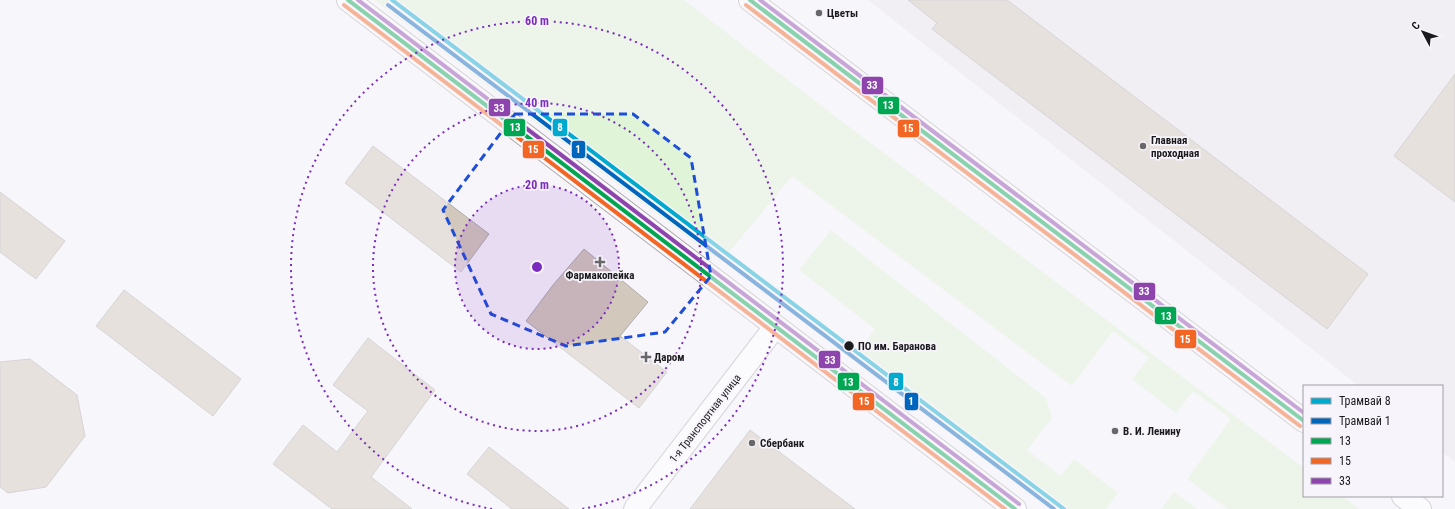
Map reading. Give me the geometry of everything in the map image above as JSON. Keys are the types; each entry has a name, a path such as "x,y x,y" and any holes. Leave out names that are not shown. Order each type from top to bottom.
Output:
{"main road":[{"path":"348,0 1015,509"},
{"path":"750,0 1303,420"},
{"name":"1-я Транспортная улица","path":"635,509 775,327"},
{"path":"1404,497 1420,509"}],"highlighted area":[{"path":"515,114 633,114 691,158 711,276 665,332 566,346 491,314 443,210"}],"shaded area":[{"path":"868,0 1455,0 1455,462 1443,453 1443,385 1358,385"}],"green space":[{"path":"374,0 684,0 836,117 1303,467 1303,497 1343,497 1359,509 1228,509 1187,479 1231,419 1193,391 1176,413 1132,379 1149,358 1113,331 1072,386 792,176 721,262"},
{"path":"831,230 1046,398 1052,418 1027,450 1061,476 1074,459 1118,493 1106,509 1055,509 856,354 875,329 799,270"},
{"path":"1174,492 1197,509 1161,509"}],"building":[{"name":"Главная проходная","path":"908,0 1007,0 1368,274 1327,329 932,29 937,23"},
{"path":"1455,74 1455,202 1394,156"},
{"path":"373,146 489,234 461,272 345,183"},
{"path":"0,192 65,241 36,279 0,252"},
{"path":"584,249 648,302 620,336 667,372 639,408 526,321 553,285"},
{"path":"124,290 241,379 213,416 96,326"},
{"path":"368,338 435,390 371,477 412,509 332,509 273,464 303,425 337,452 368,411 333,385"},
{"path":"30,359 77,395 85,436 46,487 8,493 0,487 0,362"},
{"path":"750,430 782,454 855,509 690,509"},
{"path":"489,447 569,509 512,509 467,474"}],"tram line":[{"name":"8","path":"392,0 1064,509"},
{"name":"1","path":"388,5 1054,509"}],"transit line":[{"name":"13","path":"348,0 1015,509"},
{"name":"33","path":"358,0 1019,504"},
{"name":"13","path":"750,0 1303,420"},
{"name":"33","path":"760,0 1303,412"},
{"name":"15","path":"344,5 1005,509"},
{"name":"15","path":"746,5 1300,426"}],"place":[{"name":"Цветы","path":"819,13"},
{"name":"Главная проходная","path":"1143,146"},
{"name":"Фармакопейка","path":"600,262"},
{"name":"ПО им. Баранова","path":"849,346"},
{"name":"Даром","path":"646,357"},
{"name":"В. И. Ленину","path":"1115,431"},
{"name":"Сбербанк","path":"752,443"}]}
